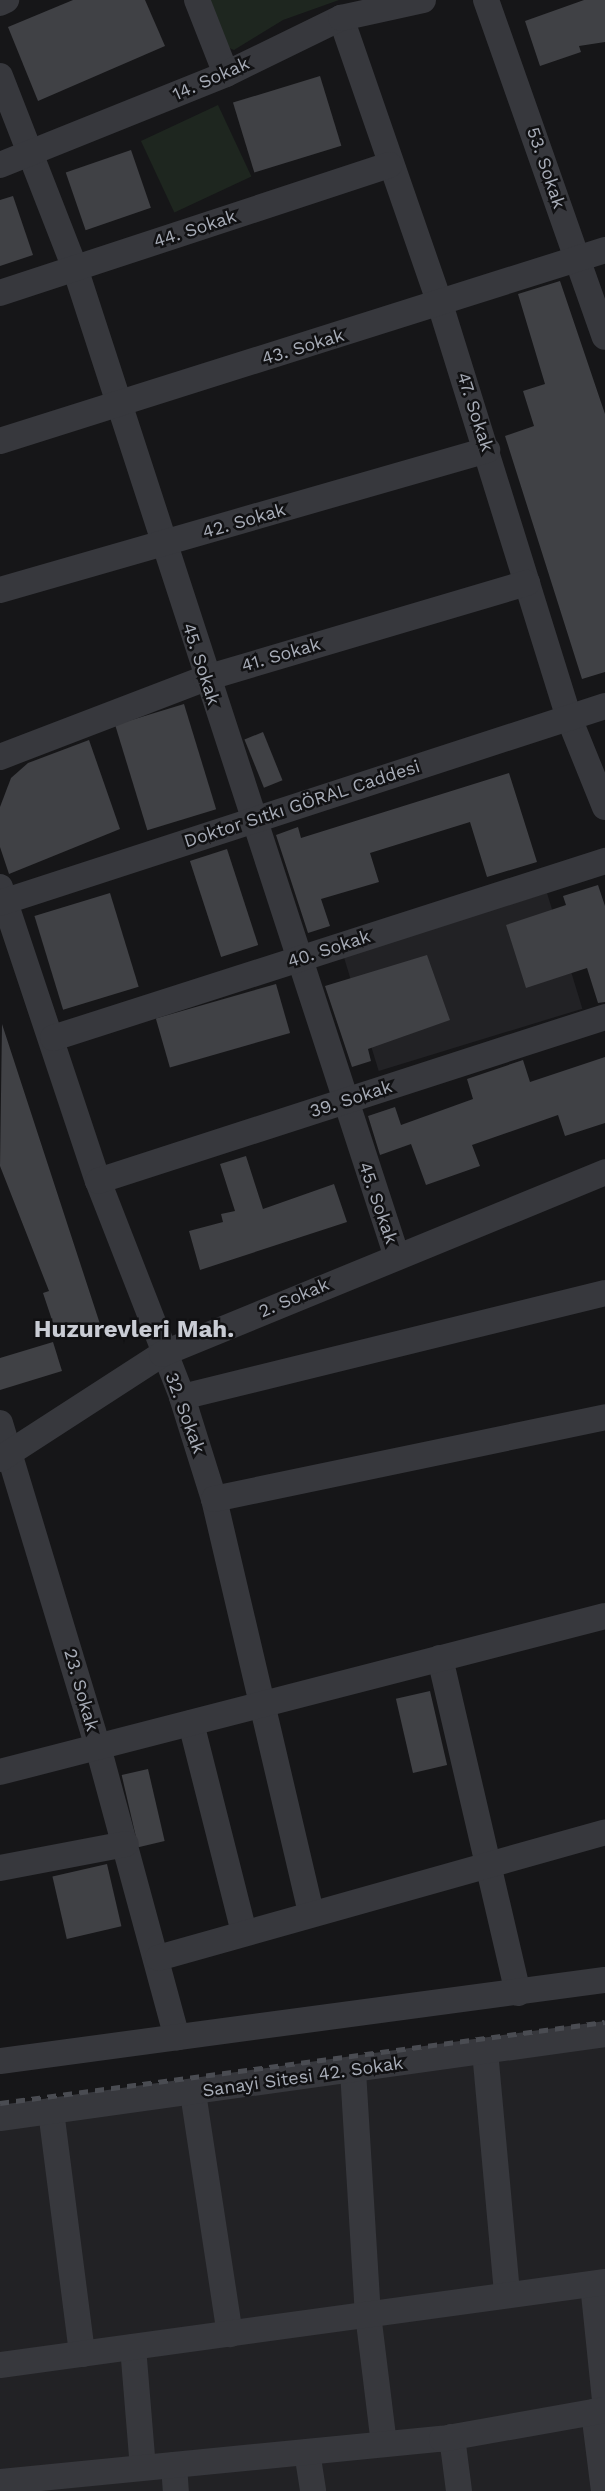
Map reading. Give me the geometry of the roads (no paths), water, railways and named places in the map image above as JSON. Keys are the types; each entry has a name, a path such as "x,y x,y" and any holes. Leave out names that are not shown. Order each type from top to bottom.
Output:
{"street":[{"path":"0,3 6,0"},
{"path":"197,0 226,74"},
{"name":"14. Sokak","path":"0,166 226,74 341,18 423,0"},
{"name":"53. Sokak","path":"486,0 605,337"},
{"name":"47. Sokak","path":"341,18 389,165 440,304 569,718 605,807"},
{"name":"45. Sokak","path":"0,76 75,268 251,820 300,959 342,1101 396,1254"},
{"name":"44. Sokak","path":"0,293 389,165"},
{"name":"43. Sokak","path":"0,442 605,250"},
{"name":"42. Sokak","path":"0,590 487,450"},
{"name":"41. Sokak","path":"0,757 206,678 527,583"},
{"name":"Doktor Sıtkı GÖRAL Caddesi","path":"2,897 605,706"},
{"name":"40. Sokak","path":"52,1038 605,861"},
{"name":"32. Sokak","path":"2,897 52,1038 98,1181 162,1354 182,1397 215,1499 258,1706 310,1913"},
{"name":"39. Sokak","path":"98,1181 605,1017"},
{"name":"2. Sokak","path":"6,1456 162,1354 396,1254 605,1172"},
{"path":"182,1397 605,1293"},
{"path":"215,1499 605,1416"},
{"name":"23. Sokak","path":"0,1423 6,1456 126,1844 177,2037"},
{"path":"0,1772 605,1616"},
{"path":"440,1658 518,1993"},
{"path":"191,1723 244,1933"},
{"path":"158,1958 605,1832"},
{"path":"0,1868 126,1844"},
{"path":"0,2062 605,1980"},
{"name":"Sanayi Sitesi 42. Sokak","path":"0,2118 605,2034"},
{"path":"485,2051 507,2295"},
{"path":"353,2071 369,2314 384,2444"},
{"path":"193,2093 230,2334"},
{"path":"51,2111 82,2354"},
{"path":"0,2365 599,2283 604,2491"},
{"path":"134,2347 143,2468"},
{"path":"0,2482 143,2468 175,2478 307,2452 452,2437 601,2407"},
{"path":"452,2437 459,2491"},
{"path":"307,2452 313,2491"}],"railway":[{"path":"0,2103 605,2022"}],"district":[{"name":"Huzurevleri Mah.","path":"134,1330"}]}
